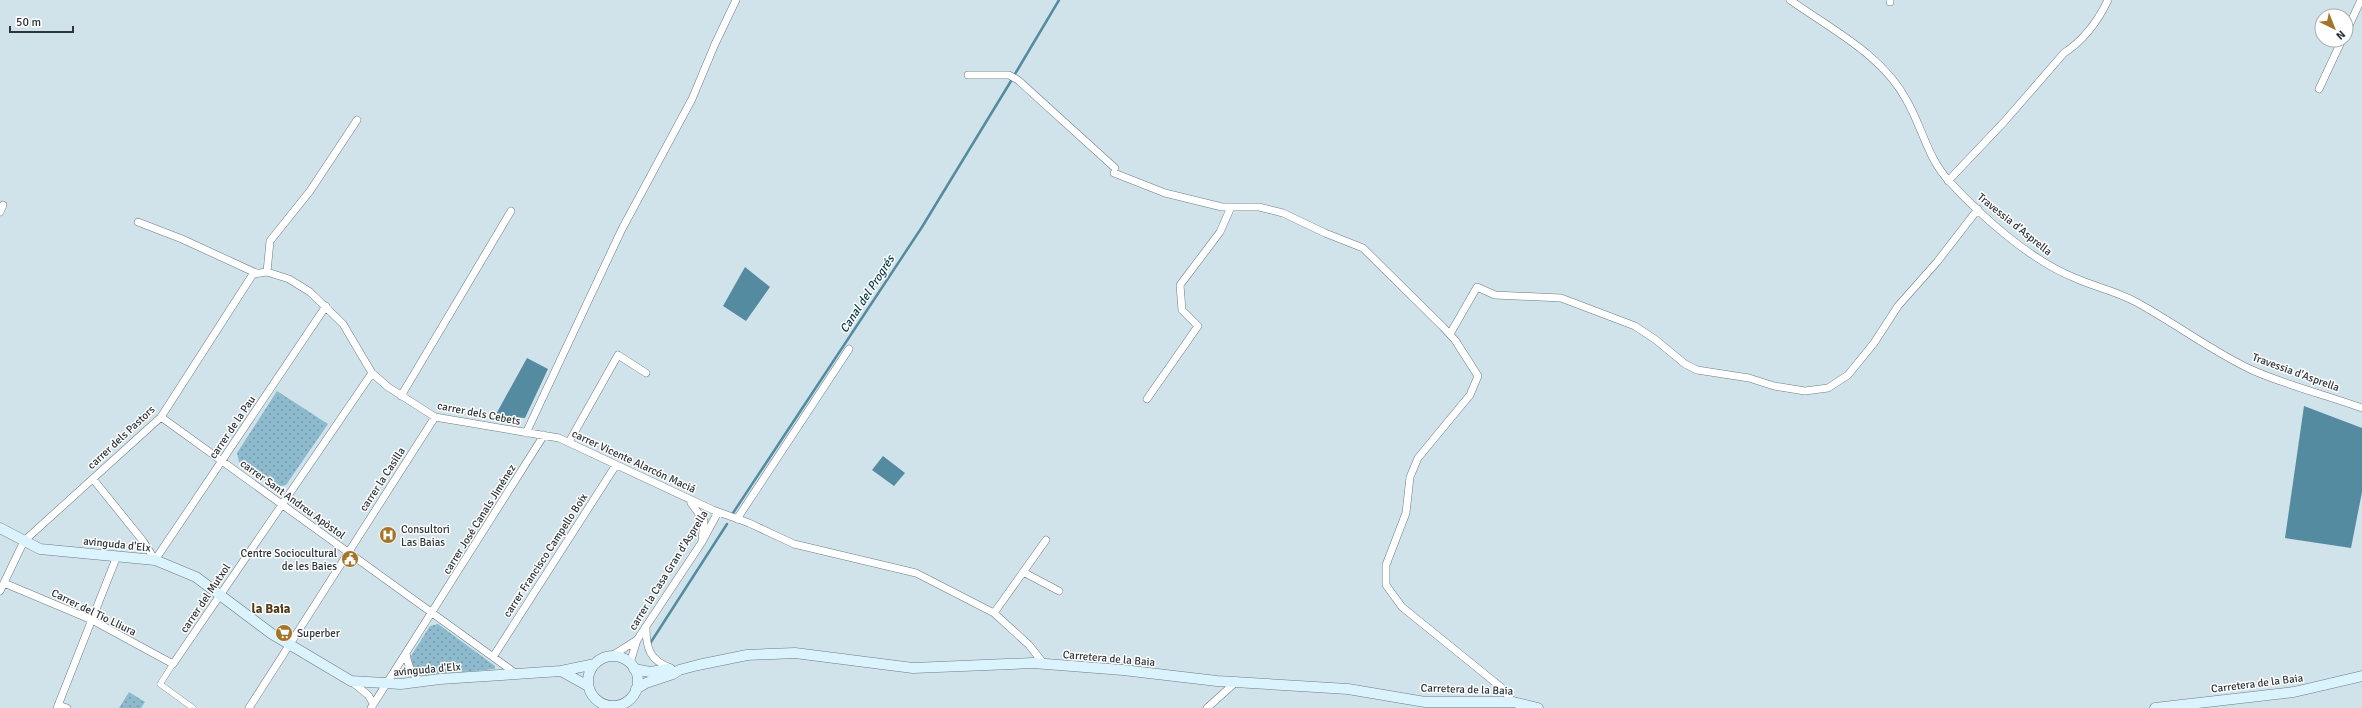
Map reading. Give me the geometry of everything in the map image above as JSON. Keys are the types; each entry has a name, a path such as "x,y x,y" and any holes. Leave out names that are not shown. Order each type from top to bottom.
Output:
{"main road":[{"name":"avinguda d'Elx","path":"0,528 40,549 155,560 196,577 289,645 351,681 385,684 421,682 561,671 595,664"},
{"name":"Carretera de la Baia","path":"632,666 657,672 747,655 795,653 913,668 998,664 1044,664 1348,689 1425,702 1513,702 1538,708"},
{"path":"618,656 632,666 637,675 636,689 625,702 618,705 605,704 596,700 588,686 588,677 595,664 606,657 610,657 618,656"},
{"name":"Carretera de la Baia","path":"636,689 646,683 673,674 676,669"},
{"path":"561,671 588,686"},
{"name":"Carretera de la Baia","path":"2155,708 2294,692 2362,676"}],"street":[{"path":"526,433 622,229 692,99 715,44 736,0"},
{"name":"Travessia d'Asprella","path":"1790,0 1869,55 1889,74 1907,101 1936,164 1948,180 1978,209 2040,260 2074,278 2110,290 2135,302 2252,370 2362,408"},
{"path":"1948,180 2004,122 2064,53 2077,45 2100,15 2108,0"},
{"path":"2354,15 2361,0"},
{"path":"2320,89 2338,48"},
{"path":"968,75 1009,75 1018,80 1114,171 1165,193 1222,207 1259,207 1283,212 1325,233 1363,248 1450,334 1478,376 1470,395 1418,458 1410,477 1406,513 1386,565 1386,585 1402,607 1502,688 1513,702"},
{"path":"267,272 270,242 310,191 357,120"},
{"path":"0,212 3,205"},
{"path":"1147,399 1198,326 1182,310 1180,285 1220,232 1232,207"},
{"path":"1450,334 1477,287 1495,295 1561,298 1635,326 1697,370 1749,378 1774,386 1805,391 1828,388 1848,375 1870,349 1898,306 1937,262 1978,209"},
{"path":"401,396 511,211"},
{"path":"138,222 182,239 254,273"},
{"name":"carrer dels Cebets","path":"254,273 267,272 289,279 310,292 326,306 342,324 372,373 401,396 435,417 544,435"},
{"name":"carrer dels Pastors","path":"24,540 161,417 254,273"},
{"name":"carrer de la Pau","path":"155,560 326,306"},
{"path":"737,519 849,349"},
{"path":"569,442 618,355 646,373"},
{"name":"carrer del Mutxol","path":"173,664 372,373"},
{"name":"carrer Sant Andreu Apòstol","path":"161,417 518,675"},
{"name":"carrer la Casilla","path":"249,708 435,417"},
{"name":"carrer Vicente Alarcón Maciá","path":"544,435 569,442 715,511 794,544 916,573 994,613 1029,645 1044,664"},
{"name":"carrer José Canals Jiménez","path":"372,706 432,614 544,435"},
{"name":"carrer Francisco Campello Boix","path":"493,657 616,465"},
{"path":"93,478 143,541 155,560"},
{"path":"687,498 697,509 704,521 702,542"},
{"name":"carrer la Casa Gran d'Asprella","path":"610,657 637,640 646,628 702,542 715,511"},
{"path":"0,591 24,540"},
{"path":"994,613 1046,540"},
{"path":"67,708 58,706 117,556"},
{"path":"1023,572 1059,591"},
{"name":"Carrer del Tio Lliura","path":"4,583 92,620 173,664"},
{"path":"646,628 646,644 653,658 676,669"},
{"name":"carrer la Casa Gran d'Asprella","path":"632,666 637,640"},
{"path":"406,652 408,665 412,674 421,682"},
{"path":"173,664 160,684 193,708"},
{"path":"351,681 368,695 372,706"},
{"path":"1207,708 1237,681"}],"shaded area":[{"path":"745,267 770,287 746,321 723,306"},
{"path":"527,358 548,369 525,418 495,416"},
{"path":"277,391 328,424 286,485 276,487 239,462 237,453"},
{"path":"2304,406 2362,428 2362,492 2351,548 2285,538"},
{"path":"883,456 905,473 894,486 872,470"},
{"path":"438,624 495,666 495,669 418,676 409,659 430,626"},
{"path":"129,692 145,702 141,708 119,708"}],"waterway":[{"name":"Canal del Progrés","path":"1015,74 1059,0"},
{"name":"Canal del Progrés","path":"733,513 922,227 1011,81"},
{"path":"651,642 727,524"}],"place":[{"name":"Consultori Las Baias","path":"388,535"},
{"name":"Centre Sociocultural de les Baies","path":"350,559"},
{"name":"Superber","path":"284,633"}],"district":[{"name":"la Baia","path":"271,608"}]}
